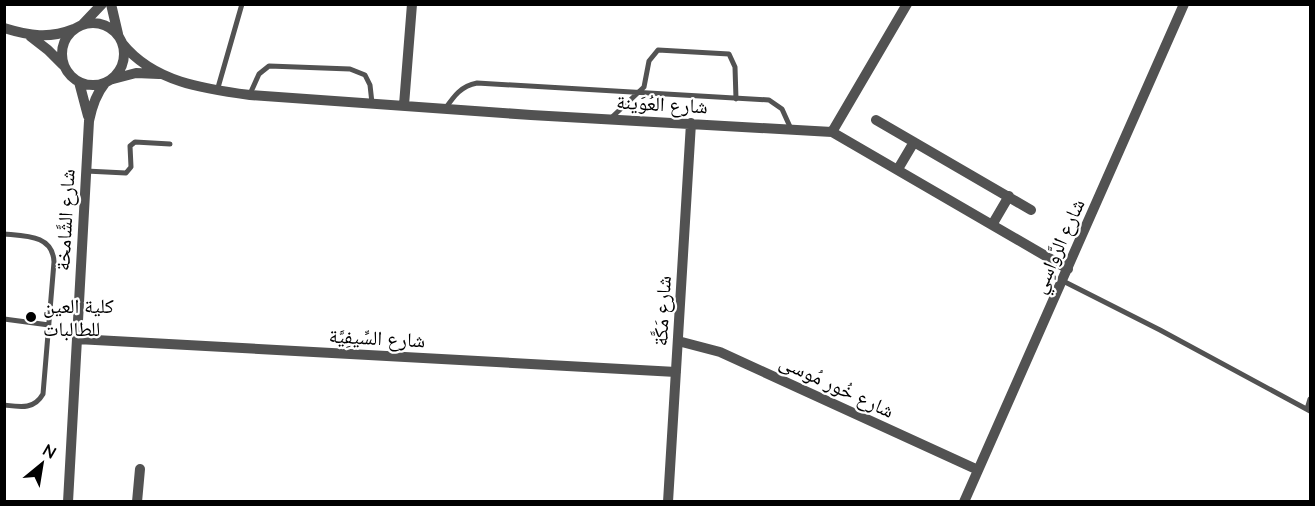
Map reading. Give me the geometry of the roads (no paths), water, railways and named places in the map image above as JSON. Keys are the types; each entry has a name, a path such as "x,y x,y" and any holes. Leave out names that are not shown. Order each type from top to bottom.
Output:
{"street":[{"path":"64,66 63,46 68,36 102,4"},
{"path":"29,36 48,50 79,82 87,85 109,81 122,66 124,58 111,4"},
{"path":"404,105 412,4"},
{"path":"832,132 907,4"},
{"name":"شارع الرَّواسِي","path":"964,501 1184,4"},
{"path":"4,28 29,36 48,36 92,23 111,28 120,39"},
{"name":"شارع العُوَينة","path":"120,39 130,52 162,75"},
{"name":"شارع العُوَينة","path":"109,81 136,73 162,75 217,91 250,95 404,105 445,110 832,132 1068,269"},
{"name":"شارع الشَّامخة","path":"68,501 89,121 98,91 109,81"},
{"name":"شارع الشَّامخة","path":"79,82 89,121"},
{"path":"876,120 1031,210"},
{"name":"شارع مَكَّة","path":"668,501 691,123"},
{"path":"898,169 914,142"},
{"path":"992,225 1009,196"},
{"name":"شارع السِّيفِيَّة","path":"76,339 676,372"},
{"name":"شارع خُور مُوسى","path":"678,341 727,355 978,470"},
{"path":"137,501 140,469"}],"lane":[{"path":"217,91 242,4"},
{"path":"610,119 646,84 649,61 658,50 726,53 734,62 736,99"},
{"path":"250,95 259,74 269,66 350,69 360,72 368,80 373,104"},
{"path":"445,110 457,92 470,84 477,83 774,102 782,109 791,129"},
{"path":"86,171 126,172 130,167 130,146 135,142 170,144"},
{"path":"4,234 40,239 51,248 54,262 44,388 40,400 30,406 4,405"},
{"path":"1063,281 1309,410 1311,399"},
{"path":"4,319 49,324"}],"place":[{"name":"كلية العين للطالبات","path":"31,317"}]}
